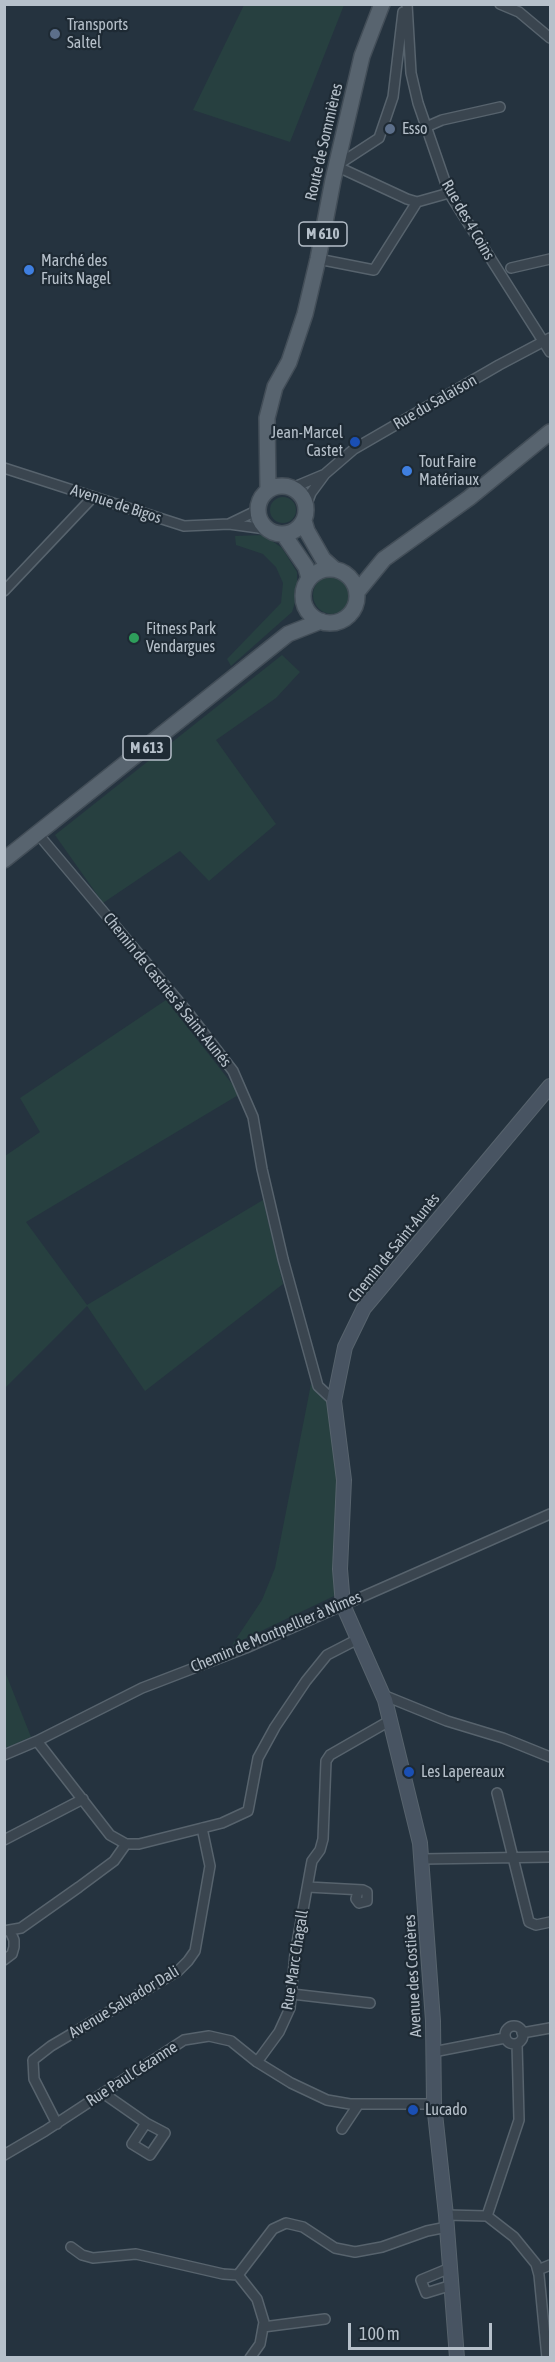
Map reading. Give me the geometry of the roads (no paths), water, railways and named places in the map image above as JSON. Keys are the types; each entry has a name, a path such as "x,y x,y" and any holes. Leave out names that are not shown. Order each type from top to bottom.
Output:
{"main road":[{"name":"Route de Sommières","path":"268,490 267,418 275,387 289,362 305,314 362,56 382,4"},
{"path":"309,578 324,569 356,570 384,559 469,498 550,432"},
{"path":"268,463 288,487 298,492 305,514 306,531 323,559 355,583 357,592 354,609 348,616 332,623 321,621 308,612 303,595 309,578 306,567 284,535"},
{"path":"288,487 268,490 259,502 259,520 266,529 284,535 296,531 305,514"},
{"path":"357,592 384,559"},
{"name":"M 613","path":"288,633 299,614 303,595"},
{"name":"M 613","path":"4,860 288,633 321,621"}],"street":[{"path":"336,166 379,138 393,97 406,4"},
{"name":"Rue des 4 Coins","path":"406,4 411,73 418,103 449,193 547,340 550,352"},
{"path":"500,4 519,12 550,38"},
{"path":"426,127 442,120 500,107"},
{"path":"336,166 417,202 449,193"},
{"path":"318,259 374,270 417,202"},
{"path":"511,268 550,258"},
{"name":"Rue du Salaison","path":"305,514 311,494 326,474 354,449 499,365 547,340"},
{"name":"Avenue de Bigos","path":"4,468 184,526 229,524 266,529"},
{"name":"Rue du Salaison","path":"288,487 326,474"},
{"path":"4,591 93,497"},
{"name":"Avenue de Bigos","path":"229,524 258,510"},
{"name":"Chemin de Castries à Saint-Aunés","path":"38,834 186,1010 233,1071 253,1117 262,1169 318,1386 334,1401"},
{"name":"Chemin de Saint-Aunès","path":"343,1605 340,1569 344,1480 334,1401 345,1347 364,1308 401,1261 550,1086"},
{"name":"Chemin de Montpellier à Nîmes","path":"4,1755 37,1741 142,1688 246,1648 550,1514"},
{"name":"Avenue des Costières","path":"343,1605 383,1695 420,1843 434,2052 434,2104 447,2221 457,2358"},
{"path":"37,1741 110,1835 126,1844 139,1844 222,1823 248,1811 253,1795 258,1758 275,1727 327,1655 358,1640"},
{"path":"383,1695 447,1721 503,1738 550,1757"},
{"name":"Rue Marc Chagall","path":"257,2062 279,2032 290,2008 295,1954 312,1861 320,1850 323,1839 326,1766 330,1755 391,1720"},
{"path":"497,1793 529,1922 536,1925 550,1922"},
{"path":"4,1840 83,1799"},
{"name":"Avenue Salvador Dali","path":"57,2124 34,2079 33,2060 51,2046 178,1971 188,1961 195,1951 210,1866 202,1828"},
{"path":"4,1960 12,1954 14,1947 14,1940 7,1931 21,1928 114,1861 126,1844"},
{"path":"422,1859 550,1857"},
{"name":"Rue Marc Chagall","path":"308,1887 358,1891"},
{"path":"292,1994 370,2003"},
{"path":"487,2216 519,2120 517,2044 521,2041 522,2033 519,2029 512,2027 505,2032 505,2038 508,2043 517,2044"},
{"path":"522,2033 550,2028"},
{"name":"Rue Paul Cézanne","path":"4,2155 57,2124 184,2040 209,2036 231,2041 257,2062 291,2083 327,2100 358,2104 434,2104"},
{"path":"434,2052 505,2038"},
{"path":"103,2092 146,2123"},
{"path":"342,2129 358,2104"},
{"path":"238,2274 273,2229 286,2223 303,2227 335,2248 355,2252 382,2247 428,2231 447,2221 487,2216 514,2237 538,2270 547,2358"},
{"path":"71,2247 82,2255 93,2258 135,2254 222,2274 238,2274"},
{"path":"538,2270 550,2265"},
{"path":"450,2268 421,2280 426,2293 452,2285"},
{"path":"238,2274 257,2299 264,2322 260,2344 250,2358"},
{"path":"263,2327 326,2319"}],"place":[{"name":"Transports Saltel","path":"55,34"},
{"name":"Esso","path":"390,129"},
{"name":"Marché des Fruits Nagel","path":"29,270"},
{"name":"Jean-Marcel Castet","path":"355,442"},
{"name":"Tout Faire Matériaux","path":"407,471"},
{"name":"Fitness Park Vendargues","path":"134,638"},
{"name":"Les Lapereaux","path":"409,1772"},
{"name":"Lucado","path":"413,2110"}]}
